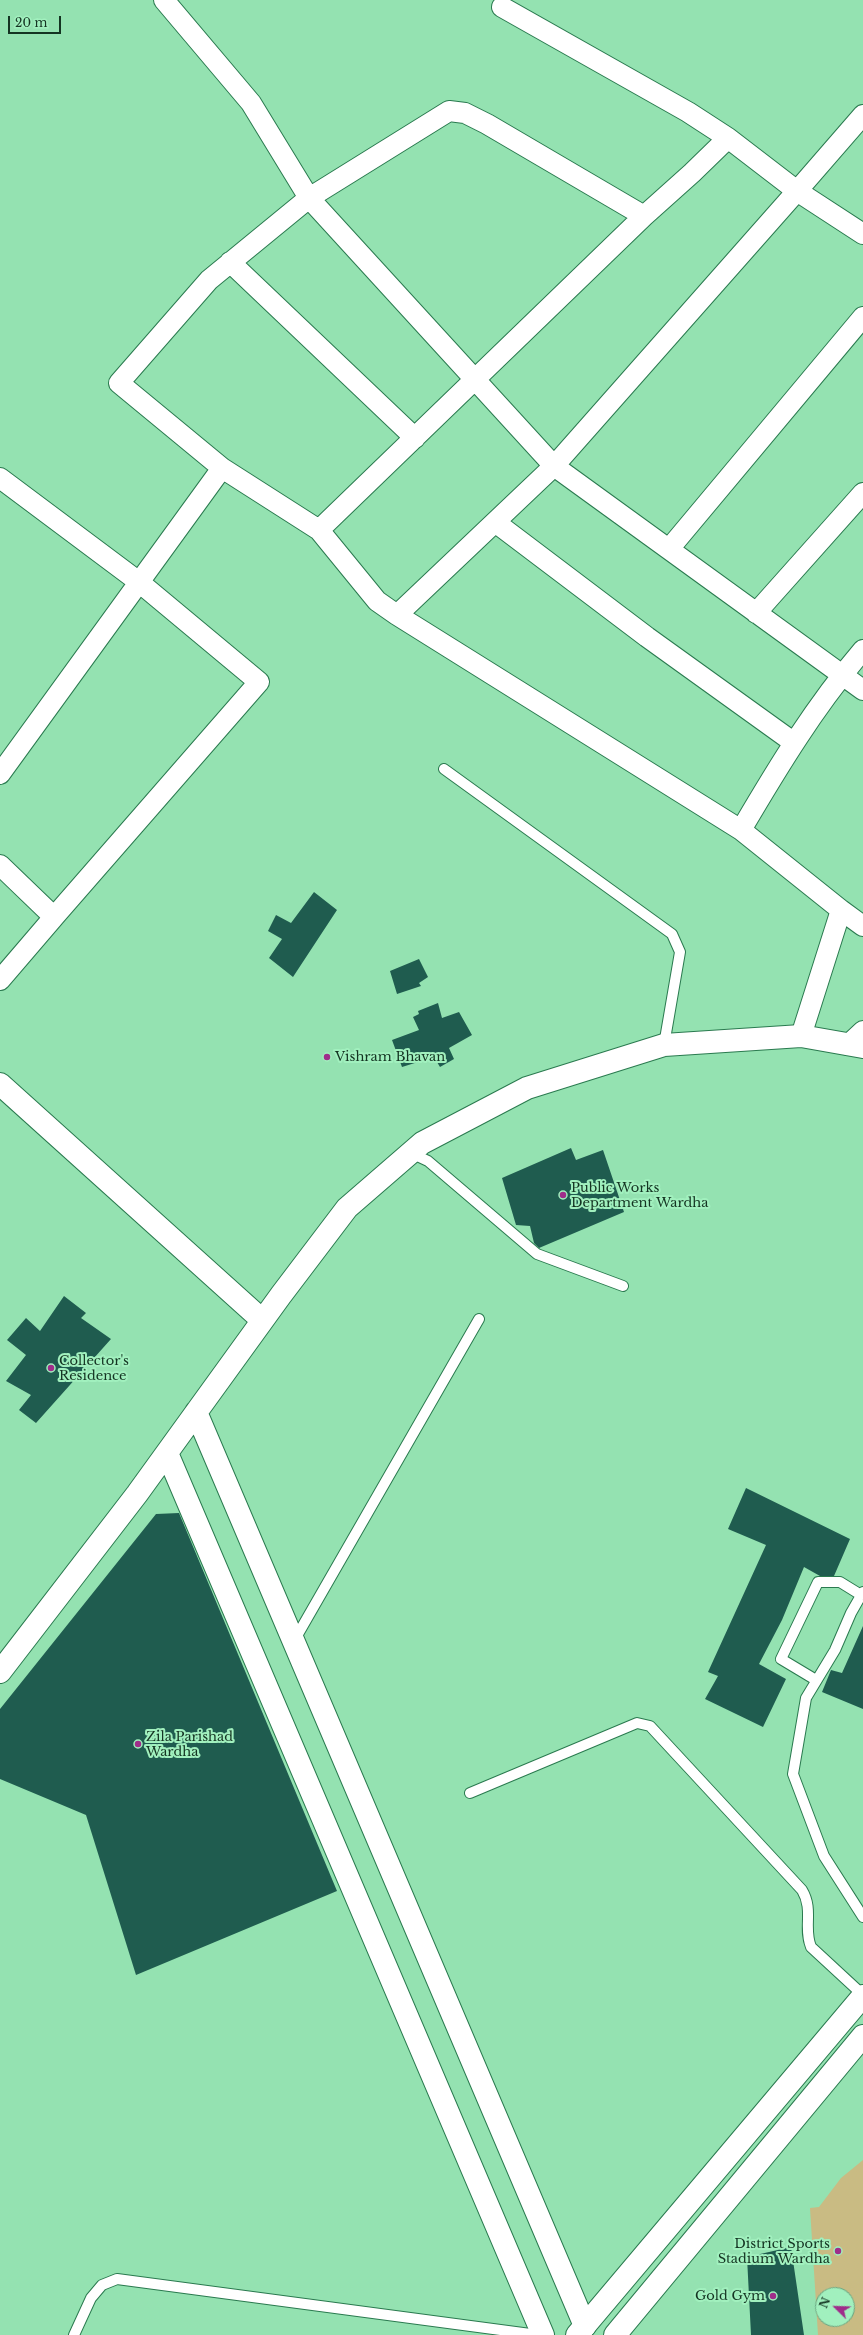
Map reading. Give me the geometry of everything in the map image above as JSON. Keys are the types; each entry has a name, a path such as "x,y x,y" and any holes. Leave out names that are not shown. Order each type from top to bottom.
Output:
{"main road":[{"path":"0,1672 167,1453 262,1320 347,1208 422,1143 527,1088 664,1045 801,1036 858,1041"},
{"path":"0,1084 262,1320"},
{"path":"196,1412 584,2332 863,1996"},
{"path":"167,1453 543,2335"},
{"path":"615,2335 863,2036"}],"street":[{"path":"164,0 251,103 309,198 554,466 863,690"},
{"path":"502,7 688,112 728,138 797,191 863,234"},
{"path":"644,216 487,124 465,113 449,111 309,198 230,262 209,280 119,382 222,468 319,530 377,600 396,615 740,830 863,926"},
{"path":"396,615 554,466 863,115"},
{"path":"319,530 476,380 644,216 728,138"},
{"path":"230,262 415,438"},
{"path":"669,549 863,317"},
{"path":"0,774 222,468"},
{"path":"0,478 139,582 259,682 0,980"},
{"path":"756,613 863,493"},
{"path":"495,522 647,637 793,742"},
{"path":"740,830 793,742 842,675 863,650"},
{"path":"0,865 54,917"},
{"path":"801,1036 841,910"}],"lane":[{"path":"444,769 672,934 680,952 664,1045"},
{"path":"411,1152 428,1161 537,1254 623,1286"},
{"path":"294,1642 479,1319"},
{"path":"816,1680 781,1659 818,1582 840,1582 862,1594 851,1613 835,1650 806,1698 793,1774 824,1856 860,1905 863,1917"},
{"path":"470,1793 637,1723 650,1726 802,1890 809,1904 808,1940 811,1947 863,1996"},
{"path":"74,2335 91,2298 102,2285 117,2279 538,2335"}],"shaded area":[{"name":"District Sports Stadium Wardha","path":"863,2160 863,2335 818,2335 817,2327 855,2327 855,2287 815,2287 810,2208 819,2207 841,2178"}],"building":[{"path":"314,892 337,910 293,977 269,958 282,939 268,931 276,915 291,923"},
{"path":"419,959 428,977 419,983 421,986 397,994 390,971"},
{"path":"438,1003 442,1018 459,1012 472,1035 449,1048 454,1059 440,1067 434,1057 402,1067 392,1040 419,1030 413,1017 419,1014 418,1011"},
{"name":"Public Works Department Wardha","path":"571,1148 576,1160 603,1150 624,1212 539,1248 534,1243 530,1226 516,1225 502,1178"},
{"name":"Collector's Residence","path":"64,1296 86,1313 81,1318 111,1339 36,1423 19,1410 31,1395 6,1381 26,1355 7,1340 26,1318 40,1331"},
{"path":"746,1488 850,1539 834,1576 820,1576 804,1567 782,1620 759,1664 786,1679 763,1727 705,1699 718,1676 708,1672 766,1545 728,1529"},
{"name":"Zila Parishad Wardha","path":"179,1513 337,1891 136,1975 86,1815 0,1779 0,1709 156,1514"},
{"path":"863,1626 863,1709 822,1692 831,1670 842,1673"},
{"name":"Gold Gym","path":"791,2247 804,2335 751,2335 747,2257"}],"place":[{"name":"Vishram Bhavan","path":"327,1057"},
{"name":"Public Works Department Wardha","path":"563,1195"},
{"name":"Collector's Residence","path":"51,1368"},
{"name":"Zila Parishad Wardha","path":"138,1744"},
{"name":"District Sports Stadium Wardha","path":"838,2251"},
{"name":"Gold Gym","path":"773,2296"}]}
